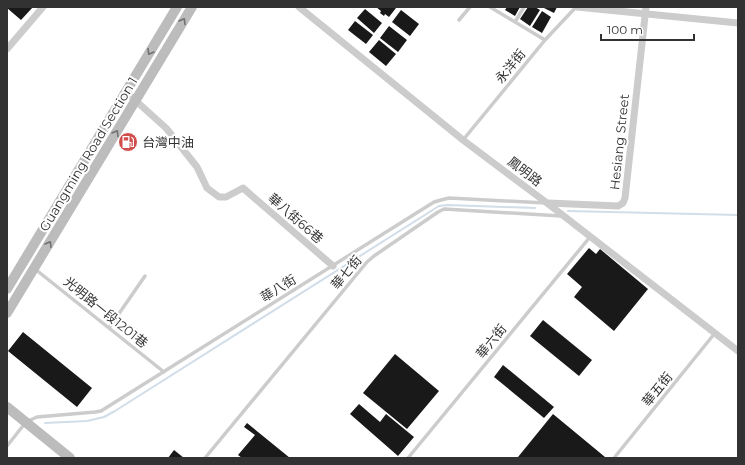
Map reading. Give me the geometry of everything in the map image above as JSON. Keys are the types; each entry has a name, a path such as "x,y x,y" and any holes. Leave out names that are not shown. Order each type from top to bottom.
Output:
{"street":[{"path":"7,49 43,7"},
{"name":"Guangming Road Section 1","path":"7,289 177,7"},
{"name":"Guangming Road Section 1","path":"7,313 192,7"},
{"name":"鳳明路","path":"299,7 463,140 548,203 738,351"},
{"path":"576,7 645,11 738,23"},
{"name":"Hesiang Street","path":"548,203 618,206 623,203 625,198 645,11"},
{"path":"126,92 135,101"},
{"name":"華八街66巷","path":"135,101 166,128 197,167 207,188 219,197 226,196 243,188 333,266"},
{"path":"89,154 100,160"},
{"path":"7,407 70,458"}],"lane":[{"path":"459,20 470,7"},
{"path":"490,7 545,40"},
{"path":"515,22 524,7"},
{"name":"永洋街","path":"463,140 545,40 576,7"},
{"name":"華八街","path":"26,422 37,416 101,411 434,202 449,198 548,203"},
{"name":"華七街","path":"205,458 367,262 425,221 444,209 563,216"},
{"name":"華六街","path":"408,458 590,237"},
{"name":"光明路一段1201巷","path":"35,268 164,372"},
{"path":"109,328 145,276"},
{"name":"華五街","path":"614,458 715,333"},
{"path":"7,446 26,422"}],"building":[{"path":"7,7 33,7 21,20"},
{"path":"376,7 396,8 389,17 380,13 381,11"},
{"path":"507,7 520,7 515,16 505,10"},
{"path":"528,7 535,7 540,10 530,26 520,19"},
{"path":"542,7 557,7 554,13"},
{"path":"365,9 382,23 374,33 357,18"},
{"path":"401,10 419,24 410,36 392,22"},
{"path":"542,11 551,17 542,33 532,27"},
{"path":"355,21 373,35 366,44 348,30"},
{"path":"389,26 407,40 398,52 380,38"},
{"path":"379,40 396,54 386,66 369,52"},
{"path":"589,248 596,254 600,249 648,289 614,331 574,297 582,287 567,274"},
{"path":"543,320 592,360 579,376 530,336"},
{"path":"23,332 92,388 77,407 8,351"},
{"path":"395,354 439,391 407,429 363,393"},
{"path":"503,365 554,407 544,418 494,377"},
{"path":"359,404 380,422 386,414 414,437 398,456 350,414"},
{"path":"553,414 605,457 519,458 518,457"},
{"path":"247,423 290,458 242,458 238,455 255,435 244,427"},
{"path":"174,450 184,458 168,458"}],"waterway":[{"path":"45,423 87,421 104,417 115,411 439,206 535,208"},
{"path":"568,211 738,215"}],"place":[{"name":"台灣中油","path":"128,142"}]}
